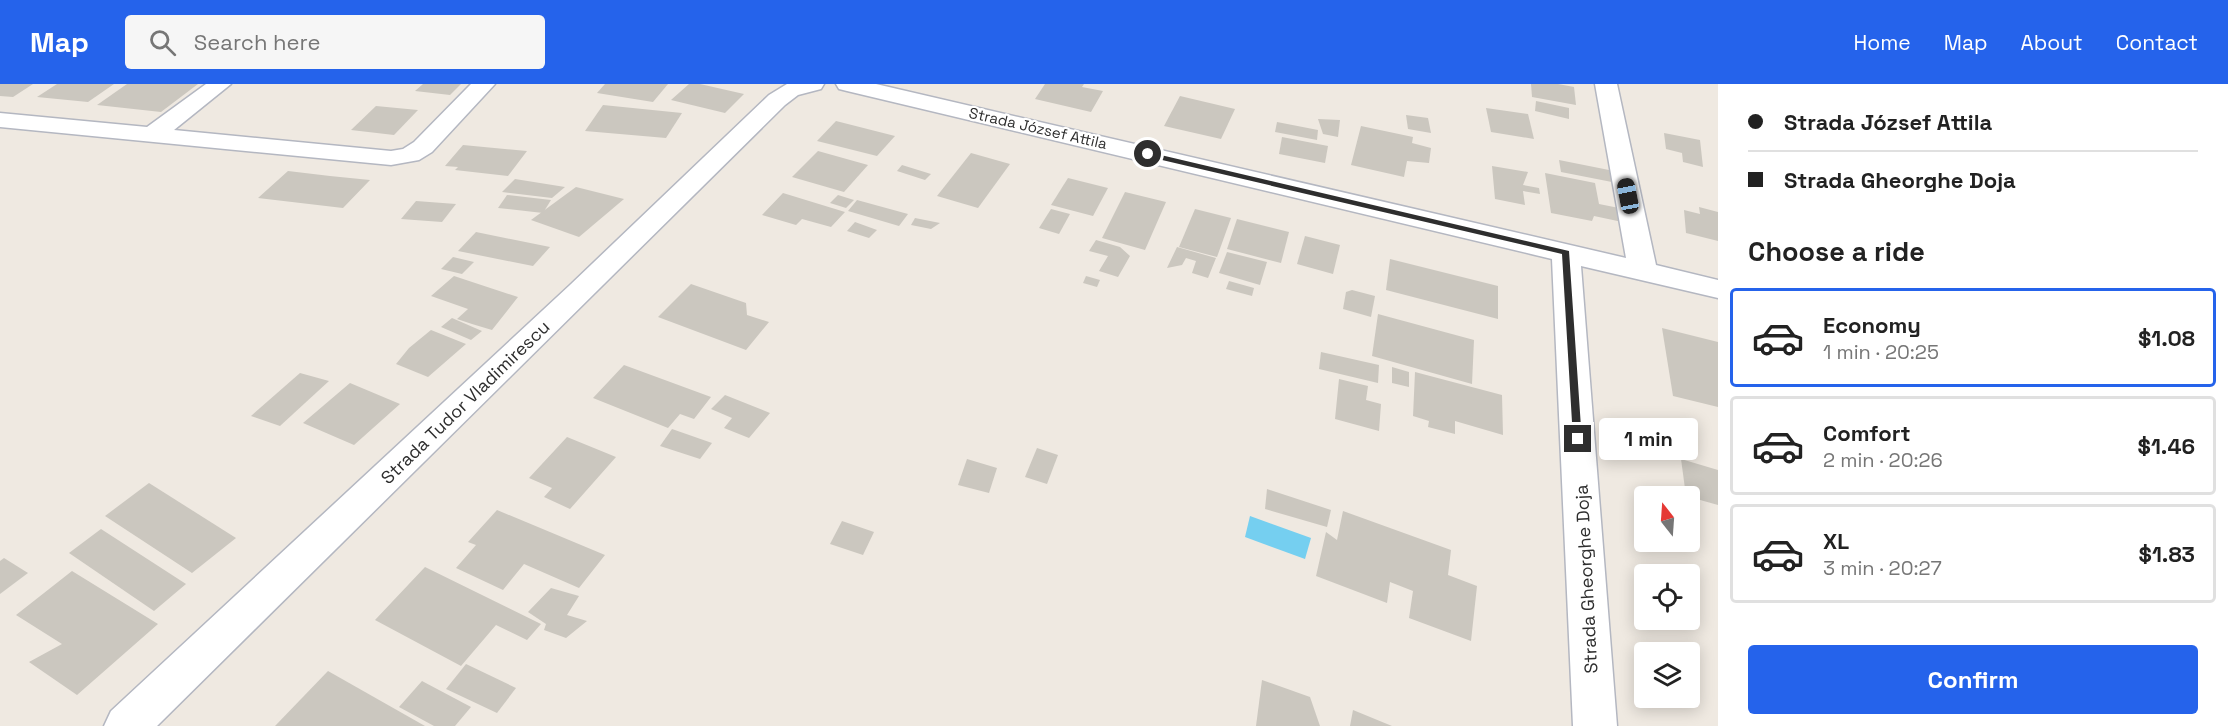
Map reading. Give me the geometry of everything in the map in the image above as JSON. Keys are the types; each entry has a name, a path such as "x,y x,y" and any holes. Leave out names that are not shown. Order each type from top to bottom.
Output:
{"street":[{"path":"153,134 220,84"},
{"path":"0,120 391,158 410,155 423,147 484,84"},
{"path":"807,85 813,84"},
{"name":"Strada József Attila","path":"848,84 1718,289"},
{"path":"1606,84 1643,271"},
{"name":"Strada Tudor Vladimirescu","path":"126,726 777,100 790,90 807,85"},
{"name":"Strada Gheorghe Doja","path":"1566,253 1595,726"}],"water":[{"path":"1250,516 1311,538 1305,559 1245,537"}],"building":[{"path":"0,84 33,84 13,97 0,96"},
{"path":"57,84 114,84 88,102 37,97"},
{"path":"127,84 198,84 161,112 97,105"},
{"path":"423,84 461,84 450,95 415,91"},
{"path":"605,84 668,84 653,102 597,93"},
{"path":"689,84 700,84 744,94 725,113 671,100"},
{"path":"1045,84 1084,84 1082,87 1103,91 1091,112 1035,99"},
{"path":"1531,84 1558,84 1574,87 1576,105 1532,97"},
{"path":"1180,96 1235,109 1221,139 1164,126"},
{"path":"1536,101 1569,108 1569,119 1535,111"},
{"path":"603,105 682,113 666,138 585,131"},
{"path":"376,106 418,110 394,135 351,130"},
{"path":"1486,108 1528,114 1534,139 1491,132"},
{"path":"1406,115 1428,118 1431,133 1408,129"},
{"path":"1318,119 1340,120 1338,137 1323,134"},
{"path":"836,121 895,136 877,156 817,141"},
{"path":"1277,122 1318,130 1317,140 1275,132"},
{"path":"1361,126 1413,137 1412,143 1431,148 1429,163 1407,161 1404,177 1351,165"},
{"path":"1664,133 1700,140 1703,167 1683,162 1682,153 1666,149"},
{"path":"1282,137 1328,146 1325,163 1279,154"},
{"path":"463,145 527,151 508,176 455,170 458,167 445,166"},
{"path":"818,151 868,165 844,192 792,177"},
{"path":"971,153 1010,164 978,208 937,196"},
{"path":"1559,160 1614,171 1617,183 1561,172"},
{"path":"902,165 931,174 925,180 897,171"},
{"path":"1492,166 1528,172 1523,185 1539,188 1540,194 1523,191 1525,205 1495,199"},
{"path":"288,171 370,180 343,208 258,198"},
{"path":"1545,173 1595,183 1599,204 1624,209 1627,223 1594,216 1592,221 1551,213"},
{"path":"1068,178 1108,188 1093,216 1051,205"},
{"path":"515,179 565,187 552,198 502,192"},
{"path":"576,187 624,199 579,237 531,220"},
{"path":"1125,192 1166,202 1145,250 1102,238"},
{"path":"783,193 845,212 831,227 802,219 796,225 762,215"},
{"path":"507,195 551,200 543,213 498,208"},
{"path":"838,195 854,200 846,208 830,203"},
{"path":"857,200 908,214 899,226 848,211"},
{"path":"416,201 456,204 442,222 401,219"},
{"path":"1699,207 1718,212 1718,241 1686,233 1684,210 1700,214"},
{"path":"1051,209 1070,214 1059,234 1039,228"},
{"path":"1195,209 1231,218 1217,257 1179,247"},
{"path":"915,218 940,223 931,229 911,225"},
{"path":"1237,219 1289,232 1281,263 1227,249"},
{"path":"855,222 877,230 869,238 847,231"},
{"path":"476,232 550,247 533,266 458,251"},
{"path":"1305,236 1340,245 1333,274 1297,264"},
{"path":"1096,240 1120,247 1130,256 1118,277 1099,271 1108,256 1089,251"},
{"path":"1177,247 1216,258 1208,278 1192,273 1196,261 1186,258 1182,265 1167,268"},
{"path":"1227,252 1267,262 1260,285 1219,273"},
{"path":"453,257 474,262 462,274 441,269"},
{"path":"1390,259 1498,286 1498,319 1386,290"},
{"path":"454,276 518,297 492,330 472,324 457,319 468,309 431,296"},
{"path":"1086,276 1100,280 1097,287 1083,283"},
{"path":"1229,281 1254,288 1252,296 1226,289"},
{"path":"691,284 746,303 747,315 769,322 746,350 658,317"},
{"path":"1352,290 1375,296 1371,317 1343,309 1346,292"},
{"path":"1378,314 1474,340 1472,384 1372,356"},
{"path":"452,318 482,331 471,340 441,327"},
{"path":"1662,328 1718,342 1718,407 1673,396"},
{"path":"431,330 466,344 428,377 396,364 409,348"},
{"path":"1321,352 1379,365 1378,383 1319,369"},
{"path":"624,365 711,397 694,419 680,414 668,428 593,398"},
{"path":"1392,367 1409,372 1409,387 1392,383"},
{"path":"1415,372 1502,395 1503,435 1455,421 1455,434 1428,427 1429,421 1413,416"},
{"path":"300,373 329,381 280,426 251,416"},
{"path":"1339,379 1368,386 1366,400 1381,404 1379,431 1335,419"},
{"path":"350,383 400,404 354,445 303,423"},
{"path":"725,395 770,413 749,438 724,428 732,418 711,409"},
{"path":"672,429 712,443 700,459 660,446"},
{"path":"567,437 616,457 570,509 544,497 552,488 529,478"},
{"path":"1037,448 1058,455 1047,484 1025,477"},
{"path":"967,459 997,468 989,493 958,485"},
{"path":"1681,459 1718,470 1718,505 1700,500 1700,486 1685,486"},
{"path":"149,483 236,538 192,573 105,516"},
{"path":"1267,489 1331,510 1327,527 1265,509"},
{"path":"497,510 605,555 579,588 524,564 503,590 456,568 476,545 468,542"},
{"path":"1343,511 1451,550 1448,575 1477,586 1471,641 1409,618 1413,591 1390,582 1387,603 1316,576 1326,532 1337,540"},
{"path":"842,521 874,532 863,555 830,544"},
{"path":"101,529 186,584 154,611 69,553"},
{"path":"4,558 28,573 0,594 0,561"},
{"path":"425,567 541,624 527,640 496,625 461,666 375,620"},
{"path":"72,571 158,624 77,695 29,662 62,644 16,615"},
{"path":"551,588 579,596 567,615 587,621 566,638 544,630 546,624 528,612"},
{"path":"466,664 516,688 497,713 446,689"},
{"path":"328,671 425,726 275,726"},
{"path":"1262,680 1310,697 1320,726 1256,726"},
{"path":"422,681 471,707 455,726 434,726 399,707"},
{"path":"1353,710 1392,726 1350,726"}],"route":[{"path":"1148,154 1566,253 1578,439"}]}
